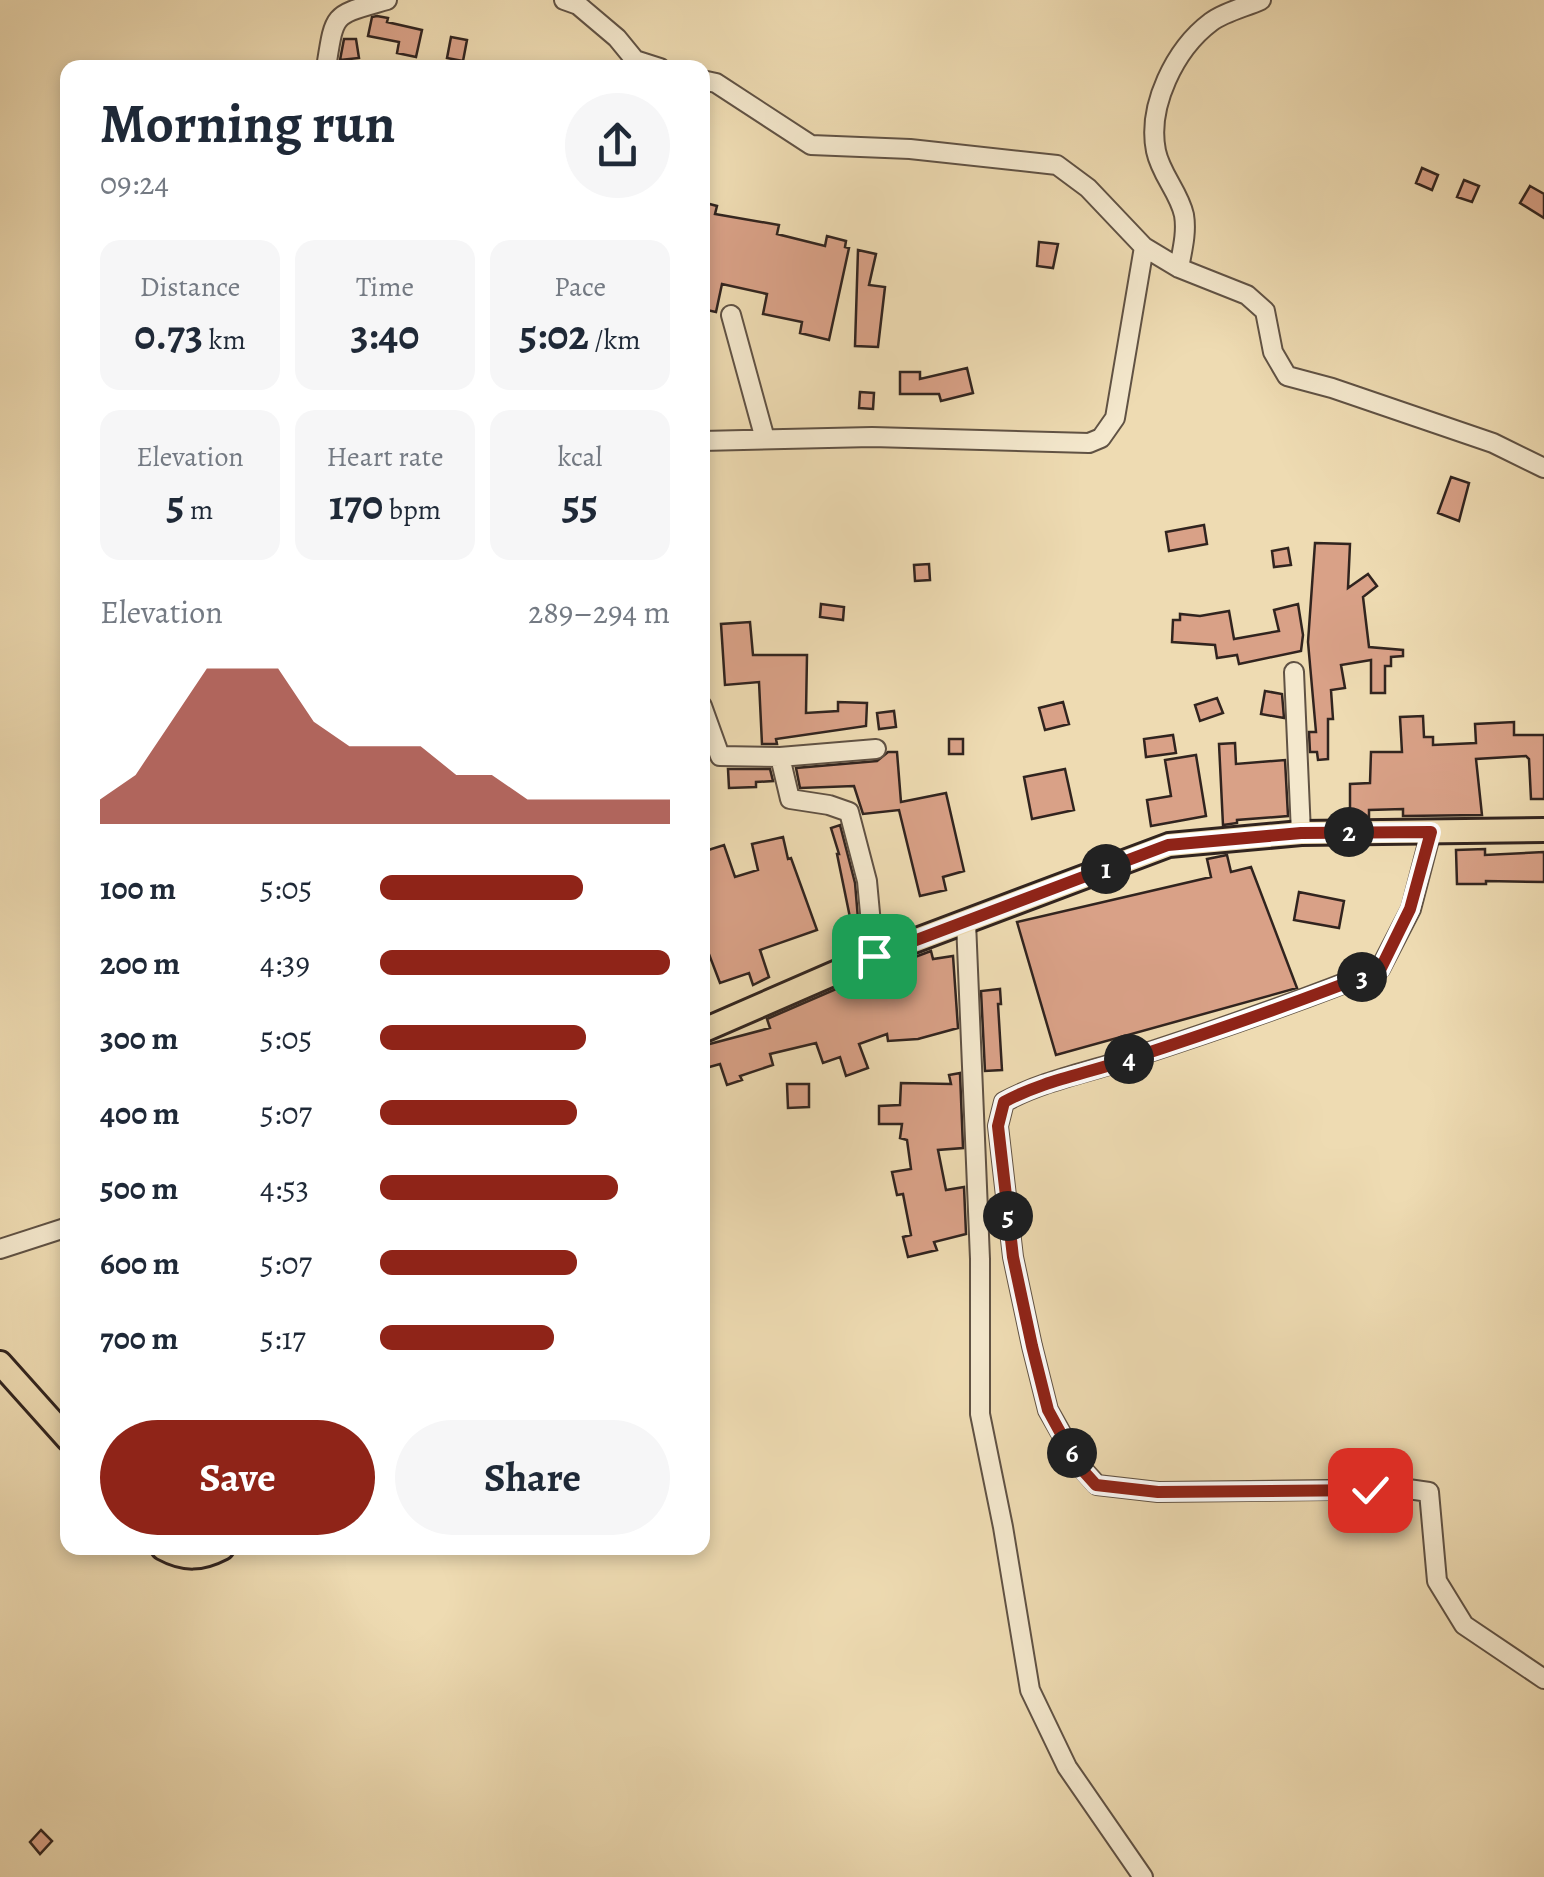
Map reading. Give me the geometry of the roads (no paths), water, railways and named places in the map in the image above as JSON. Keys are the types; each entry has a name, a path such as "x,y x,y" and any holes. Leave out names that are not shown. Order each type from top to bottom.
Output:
{"main road":[{"path":"710,1025 874,956 1168,845 1301,833 1544,830"},
{"path":"0,1363 60,1430"},
{"path":"177,1555 207,1555"}],"street":[{"path":"327,60 334,24 340,14 387,0"},
{"path":"564,0 578,5 635,60"},
{"path":"1179,268 1184,214 1155,149 1157,101 1169,75 1212,21 1261,0"},
{"path":"710,82 811,145 910,148 1057,165 1088,188 1144,247 1179,268 1247,295 1265,311 1273,352 1286,376 1493,442 1544,468"},
{"path":"710,441 872,437 1088,443 1101,438 1115,418 1144,247"},
{"path":"731,315 766,439"},
{"path":"1294,672 1301,833"},
{"path":"710,732 720,756 780,757 876,749"},
{"path":"780,757 790,799 848,812 867,882 874,956"},
{"path":"1431,832 1410,909 1380,970 1267,1013 1033,1086 1004,1102 998,1126 1013,1257 1048,1410 1078,1465 1096,1485 1158,1492 1429,1492 1437,1581 1464,1625 1544,1679"},
{"path":"966,922 980,1259 980,1414 1030,1690 1067,1767 1143,1877"},
{"path":"0,1249 60,1230"}]}
